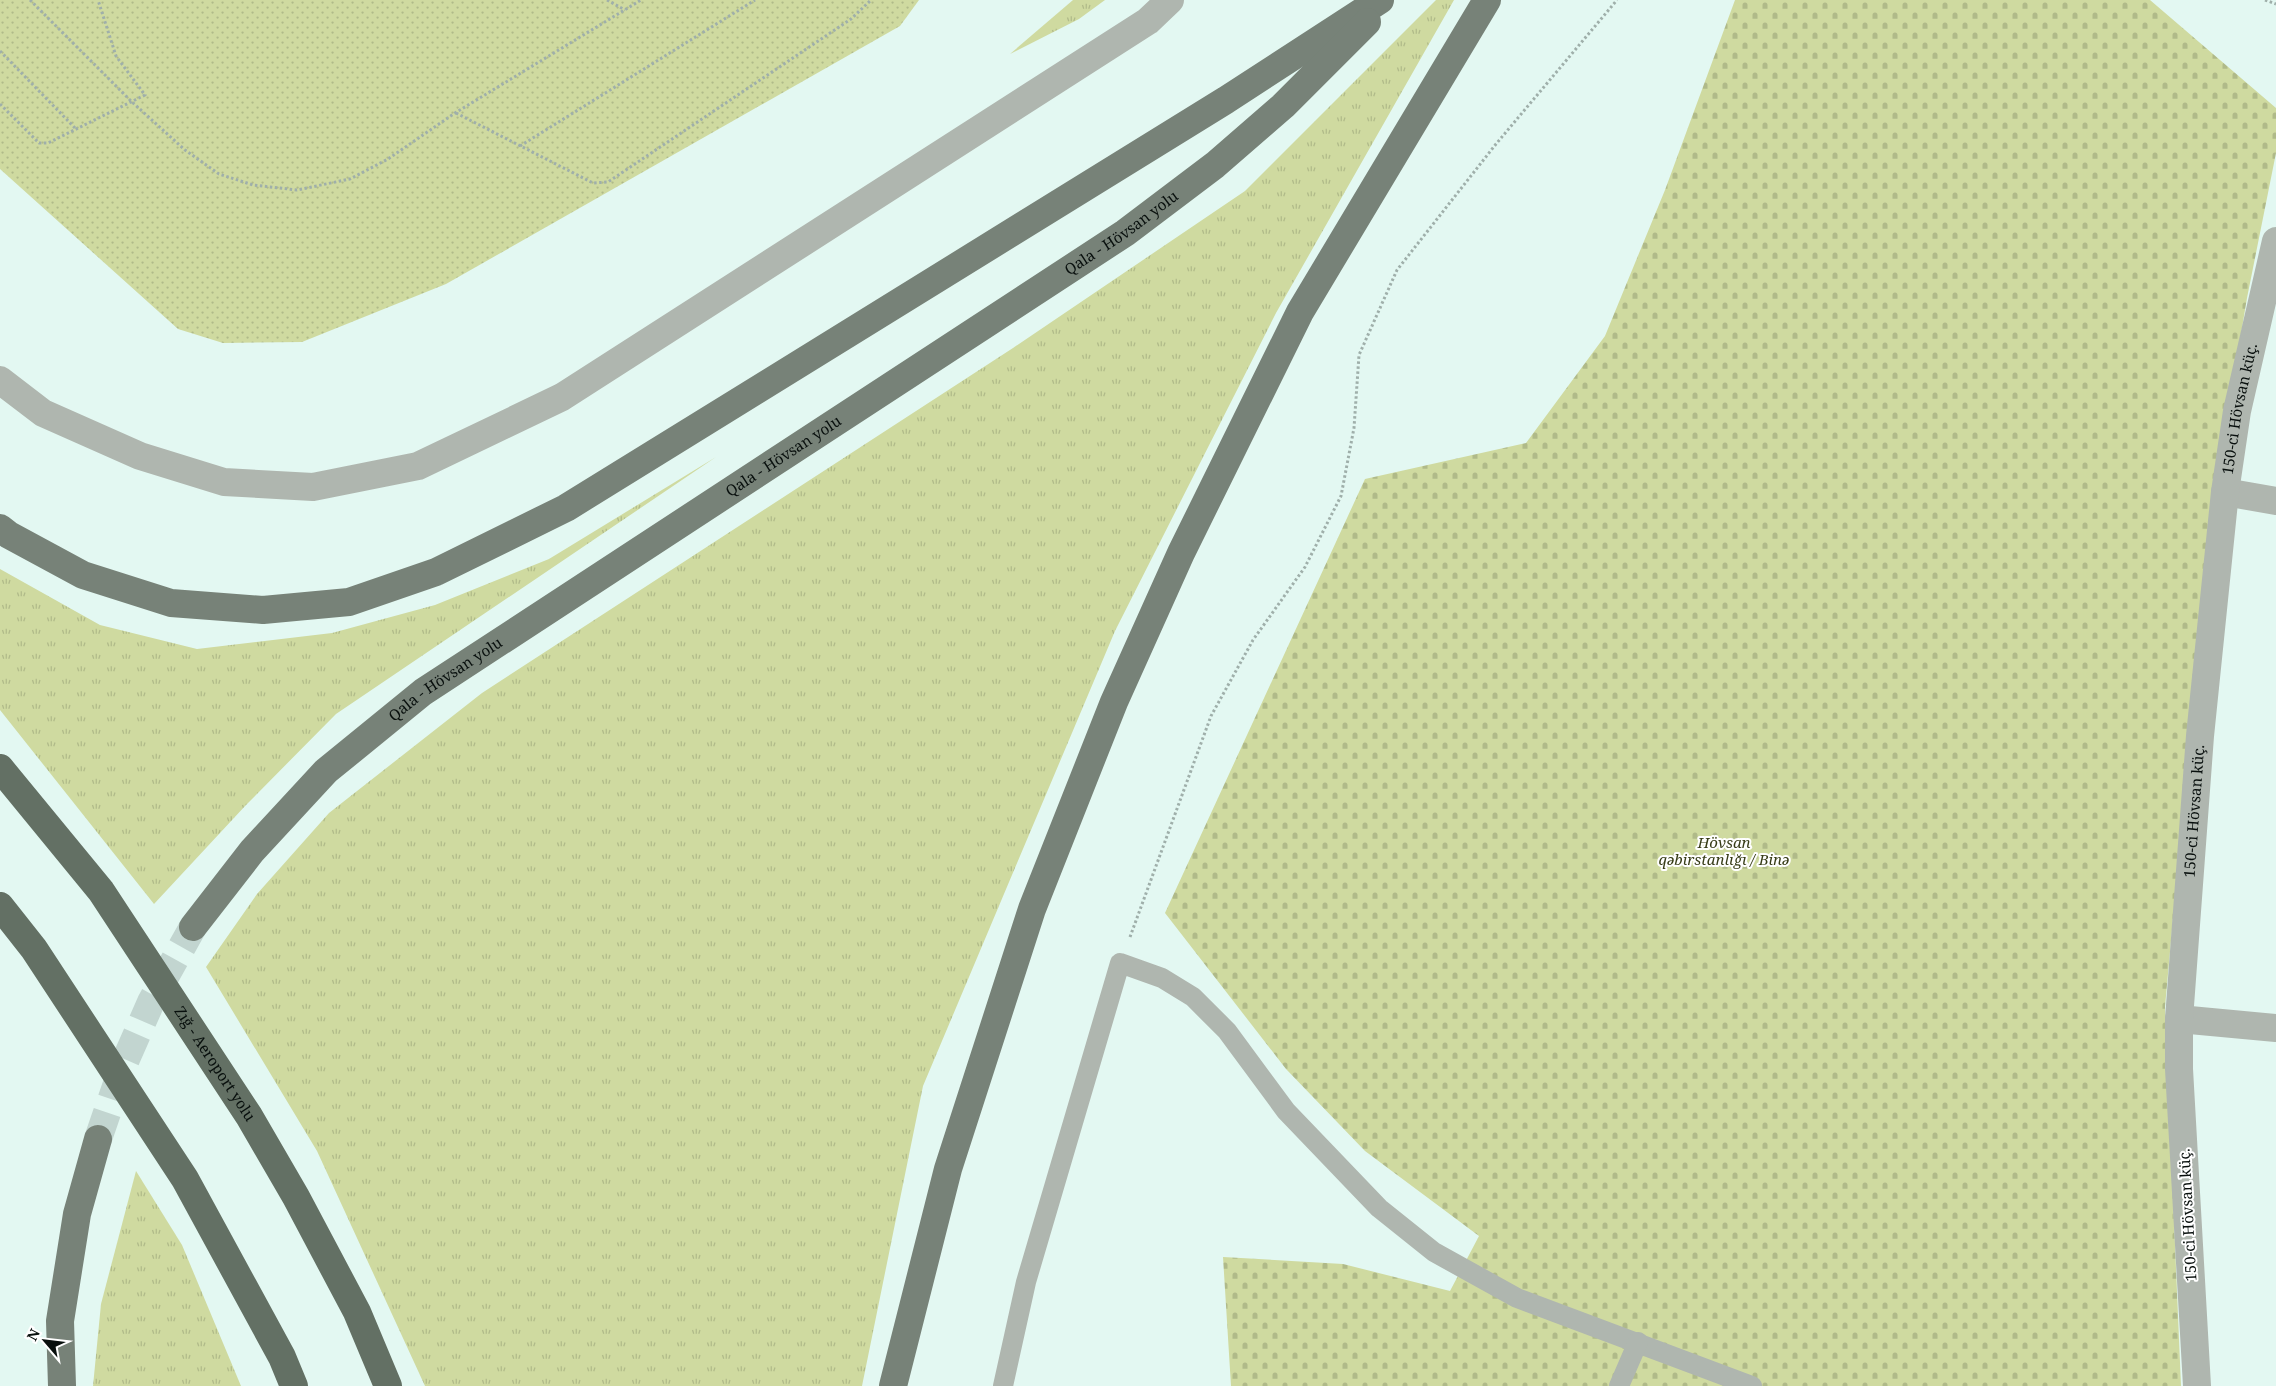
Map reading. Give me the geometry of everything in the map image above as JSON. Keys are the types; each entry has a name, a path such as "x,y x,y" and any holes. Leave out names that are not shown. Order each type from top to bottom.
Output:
{"highway":[{"name":"Zığ - Aeroport yolu","path":"0,768 101,891 250,1116 296,1197 357,1312 388,1386"},
{"path":"0,906 34,949 185,1179 282,1356 294,1386"}],"main road":[{"path":"0,528 9,535 83,575 171,603 263,610 349,602 436,572 566,508 1226,100 1380,0"},
{"name":"Qala - Hövsan yolu","path":"193,927 252,851 326,771 423,692 1125,233 1215,165 1283,106 1389,0"},
{"path":"893,1386 948,1169 1026,928 1114,702 1181,552 1300,312 1487,0"},
{"path":"62,1386 60,1321 77,1214 98,1139"}],"street":[{"path":"0,380 43,413 140,456 224,482 313,487 418,466 562,397 1148,22 1170,0"},
{"name":"150-ci Hövsan küç.","path":"2198,1386 2179,1069 2180,1018 2200,736 2225,492 2237,411 2276,240"},
{"path":"2225,492 2276,501"},
{"path":"2180,1018 2276,1028"}],"lane":[{"path":"1003,1386 1026,1282 1120,964 1162,978 1193,997 1227,1031 1286,1111 1378,1208 1434,1252 1517,1298 1752,1386"},
{"path":"1619,1386 1638,1342"}],"path":[{"path":"30,0 132,102 185,150 219,174 253,185 297,190 350,179 388,159 455,113 641,0"},
{"path":"0,104 39,143 48,143 145,95 116,56 98,0"},
{"path":"608,0 625,10"},
{"path":"520,146 755,0"},
{"path":"455,113 593,183 608,182 851,19 870,0"},
{"path":"1120,964 1211,716 1253,640 1305,567 1341,496 1354,428 1358,355 1397,270 1496,144 1617,0"},
{"path":"2265,0 2276,4"},
{"path":"0,51 76,129"}],"green space":[{"path":"0,0 919,0 900,26 446,284 302,342 223,343 178,329 0,169"},
{"path":"1073,0 1105,0 1079,19 1010,54"},
{"path":"1436,0 1454,0 1276,313 1115,631 923,1086 862,1386 425,1386 317,1151 206,967 257,894 329,813 482,693 1013,348 1245,191"},
{"name":"Hövsan qəbirstanlığı / Binə","path":"1735,0 2150,0 2276,108 2276,153 2247,298 2208,531 2165,1007 2181,1386 1231,1386 1223,1257 1343,1264 1450,1291 1479,1236 1365,1151 1286,1069 1165,913 1365,479 1526,443 1605,336 1665,190"},
{"path":"716,457 336,714 246,805 154,904 0,710 0,569 100,625 197,649 332,633 435,605 549,559"},
{"path":"136,1171 182,1245 241,1386 93,1386 101,1304"}],"tunnel":[{"path":"98,1139 123,1066 151,1002 193,927"}]}
